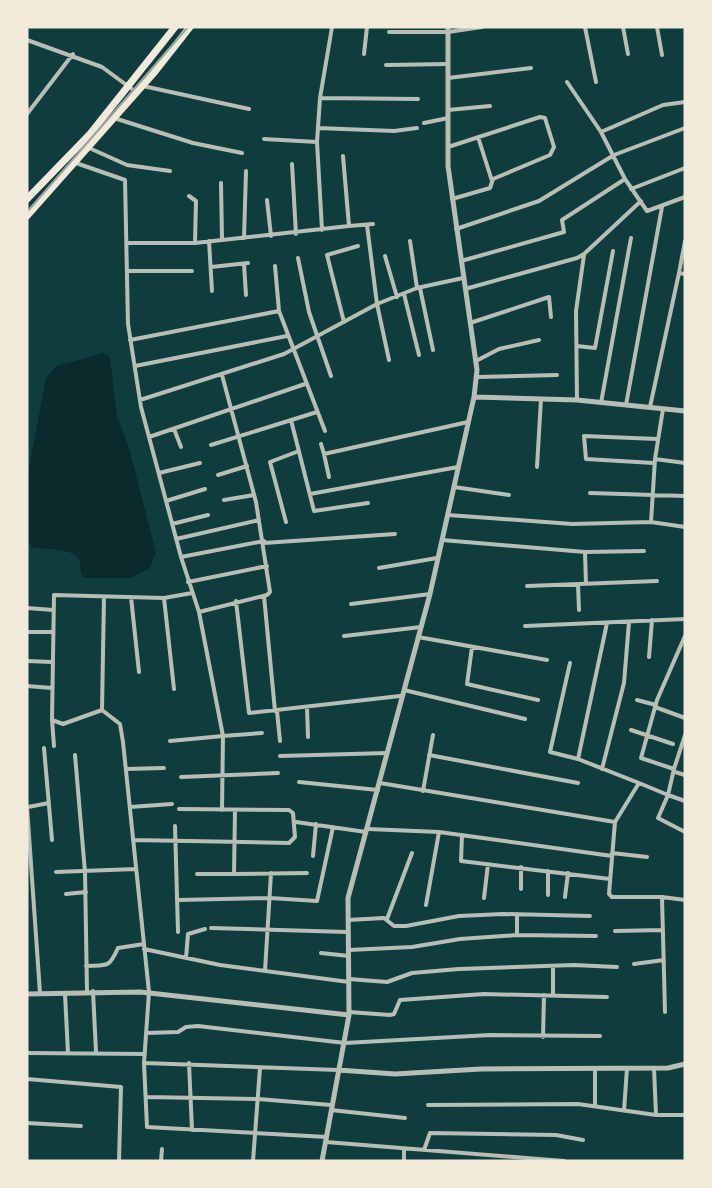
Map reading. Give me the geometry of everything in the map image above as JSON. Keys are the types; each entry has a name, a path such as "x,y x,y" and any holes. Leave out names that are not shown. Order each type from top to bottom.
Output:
{"highway":[{"path":"27,199 90,134 175,27"},
{"path":"27,216 72,162 142,86 190,27"}],"street":[{"path":"322,230 317,142 320,98 332,27"},
{"path":"364,54 367,27"},
{"path":"389,32 482,27"},
{"path":"585,27 596,82"},
{"path":"623,27 628,54"},
{"path":"657,27 662,55"},
{"path":"322,1161 349,1013 348,898 379,787 400,696 430,594 474,397 475,361 452,199 448,147 448,29"},
{"path":"27,40 73,54 102,67 129,84 136,92"},
{"path":"27,114 73,54"},
{"path":"386,65 448,64"},
{"path":"448,78 531,68"},
{"path":"567,82 601,132 631,189 649,212 685,197"},
{"path":"142,86 249,109"},
{"path":"320,98 418,99"},
{"path":"601,132 663,105 685,102"},
{"path":"448,110 490,106"},
{"path":"424,123 448,117"},
{"path":"448,147 540,117 545,118 553,153 492,181"},
{"path":"113,118 193,143 242,153"},
{"path":"318,128 394,130 417,128"},
{"path":"456,230 539,201 614,155 685,128"},
{"path":"452,199 490,188 492,181 478,137"},
{"path":"264,139 317,142"},
{"path":"86,147 127,165 170,171"},
{"path":"343,156 349,226"},
{"path":"72,162 125,179 130,340 149,437 188,582 199,612 223,736 222,810"},
{"path":"292,164 296,234"},
{"path":"631,189 685,168"},
{"path":"244,238 246,171"},
{"path":"461,261 564,232 562,220 625,179"},
{"path":"221,183 222,239"},
{"path":"189,196 196,201 195,243"},
{"path":"27,199 37,205"},
{"path":"267,200 271,236"},
{"path":"465,289 584,254 641,201"},
{"path":"625,405 662,207"},
{"path":"126,243 195,243 373,224"},
{"path":"367,225 377,304 389,360"},
{"path":"601,403 631,238"},
{"path":"209,241 212,291"},
{"path":"410,241 418,288 433,350"},
{"path":"650,407 685,242"},
{"path":"344,322 327,255 358,246"},
{"path":"577,346 596,348 613,251"},
{"path":"577,400 578,291 584,254"},
{"path":"386,256 397,297"},
{"path":"298,258 317,338 331,376"},
{"path":"211,267 246,263 246,295"},
{"path":"275,266 279,311 305,384 325,431"},
{"path":"127,271 192,271"},
{"path":"679,273 685,274"},
{"path":"140,400 222,375 292,350 377,304 418,288 464,278"},
{"path":"404,294 419,355"},
{"path":"470,323 549,297 552,317"},
{"path":"130,340 279,311"},
{"path":"135,366 287,336"},
{"path":"475,361 499,349 539,340"},
{"path":"199,612 264,596 270,592 260,520 222,375"},
{"path":"476,377 557,375"},
{"path":"149,437 305,384"},
{"path":"474,397 577,400 685,411"},
{"path":"537,467 542,399"},
{"path":"651,522 654,461 663,409"},
{"path":"211,445 317,412"},
{"path":"291,420 314,511 368,502"},
{"path":"324,454 468,422"},
{"path":"174,429 181,447"},
{"path":"657,439 584,436 585,458 685,463"},
{"path":"321,444 329,477"},
{"path":"286,522 270,462 299,451"},
{"path":"159,472 200,463"},
{"path":"218,475 247,466"},
{"path":"310,494 458,467"},
{"path":"453,487 508,495"},
{"path":"166,501 205,489"},
{"path":"590,494 652,493 685,496"},
{"path":"224,500 254,495"},
{"path":"172,524 208,515"},
{"path":"447,515 572,524 651,522 685,527"},
{"path":"176,539 260,520"},
{"path":"181,557 264,542 395,534"},
{"path":"441,540 585,552 645,551"},
{"path":"585,552 586,584"},
{"path":"379,568 437,558"},
{"path":"188,582 267,566"},
{"path":"527,586 657,581"},
{"path":"578,584 579,609"},
{"path":"54,746 52,662 55,594 164,598 192,593"},
{"path":"351,604 430,594"},
{"path":"264,596 280,741"},
{"path":"102,710 104,597"},
{"path":"131,597 139,672"},
{"path":"164,598 174,689"},
{"path":"236,602 247,712 251,714 400,696"},
{"path":"27,608 53,610"},
{"path":"525,626 685,619"},
{"path":"649,657 652,620"},
{"path":"602,769 624,683 629,622"},
{"path":"578,759 607,623"},
{"path":"344,636 421,627"},
{"path":"27,632 53,632"},
{"path":"685,636 656,706 641,759 685,775"},
{"path":"418,637 547,660"},
{"path":"472,647 467,684 538,699"},
{"path":"27,661 52,662"},
{"path":"570,663 550,752 578,759 685,801"},
{"path":"27,686 52,688"},
{"path":"403,690 525,719"},
{"path":"637,700 685,718"},
{"path":"307,707 308,737"},
{"path":"52,720 63,724 102,710"},
{"path":"102,710 120,724 126,769 149,992 144,1062 147,1127 255,1131 404,1149 564,1161"},
{"path":"631,730 673,744"},
{"path":"170,741 262,733"},
{"path":"423,791 433,735"},
{"path":"685,735 668,795 658,818 685,832"},
{"path":"44,748 52,840"},
{"path":"280,756 387,753"},
{"path":"75,755 85,872 86,966 96,1052"},
{"path":"429,755 578,783"},
{"path":"126,769 164,768"},
{"path":"181,777 278,773"},
{"path":"299,782 423,791 615,822"},
{"path":"639,783 615,822 609,894 612,897 662,897 685,900"},
{"path":"39,993 27,807 49,803"},
{"path":"130,807 172,804"},
{"path":"133,840 292,842 295,837 296,822 293,813 289,810 179,809"},
{"path":"234,874 235,810"},
{"path":"296,822 367,831 439,832 612,855 647,857"},
{"path":"313,856 316,824"},
{"path":"175,826 178,932"},
{"path":"178,900 318,899 333,827"},
{"path":"426,905 439,832"},
{"path":"462,835 460,860 610,879"},
{"path":"387,919 412,853"},
{"path":"484,898 488,864"},
{"path":"521,867 521,889"},
{"path":"56,872 136,869"},
{"path":"548,871 548,895"},
{"path":"265,971 271,873"},
{"path":"197,874 307,873"},
{"path":"565,897 568,873"},
{"path":"66,894 86,892"},
{"path":"662,897 665,1012"},
{"path":"27,907 34,906"},
{"path":"348,920 387,919 394,926 406,926 459,916 517,914 590,916"},
{"path":"517,914 518,935"},
{"path":"211,928 347,932"},
{"path":"186,958 190,932 205,929"},
{"path":"615,931 663,930"},
{"path":"321,953 349,953 412,947 460,939 518,935 596,936"},
{"path":"86,966 108,965 113,961 118,948 144,947 186,958 265,971 349,981 387,982 412,973 553,967 617,967"},
{"path":"634,963 664,960"},
{"path":"553,967 554,995"},
{"path":"27,994 90,991 149,992 349,1013 390,1015 394,1014 400,1000 484,994 607,997"},
{"path":"64,992 68,1053"},
{"path":"543,1037 544,995"},
{"path":"146,1033 178,1032 186,1027 198,1026 345,1043 490,1035 600,1036"},
{"path":"27,1053 145,1054"},
{"path":"144,1062 395,1074 481,1069 627,1068 685,1064"},
{"path":"189,1063 192,1130"},
{"path":"654,1067 656,1115"},
{"path":"253,1161 260,1068"},
{"path":"595,1068 595,1106"},
{"path":"624,1111 627,1068"},
{"path":"27,1079 121,1087 119,1161"},
{"path":"146,1097 258,1099 405,1118"},
{"path":"428,1105 595,1106 656,1115 685,1115"},
{"path":"27,1123 81,1126"},
{"path":"424,1150 430,1133 556,1135 584,1140"},
{"path":"161,1161 162,1149"},
{"path":"404,1149 404,1161"}],"water":[{"path":"104,353 110,357 117,416 129,448 156,552 150,568 131,578 84,578 81,574 79,560 72,553 33,548 27,540 28,473 46,378 56,366"}],"railway":[{"path":"27,212 188,27"}]}
